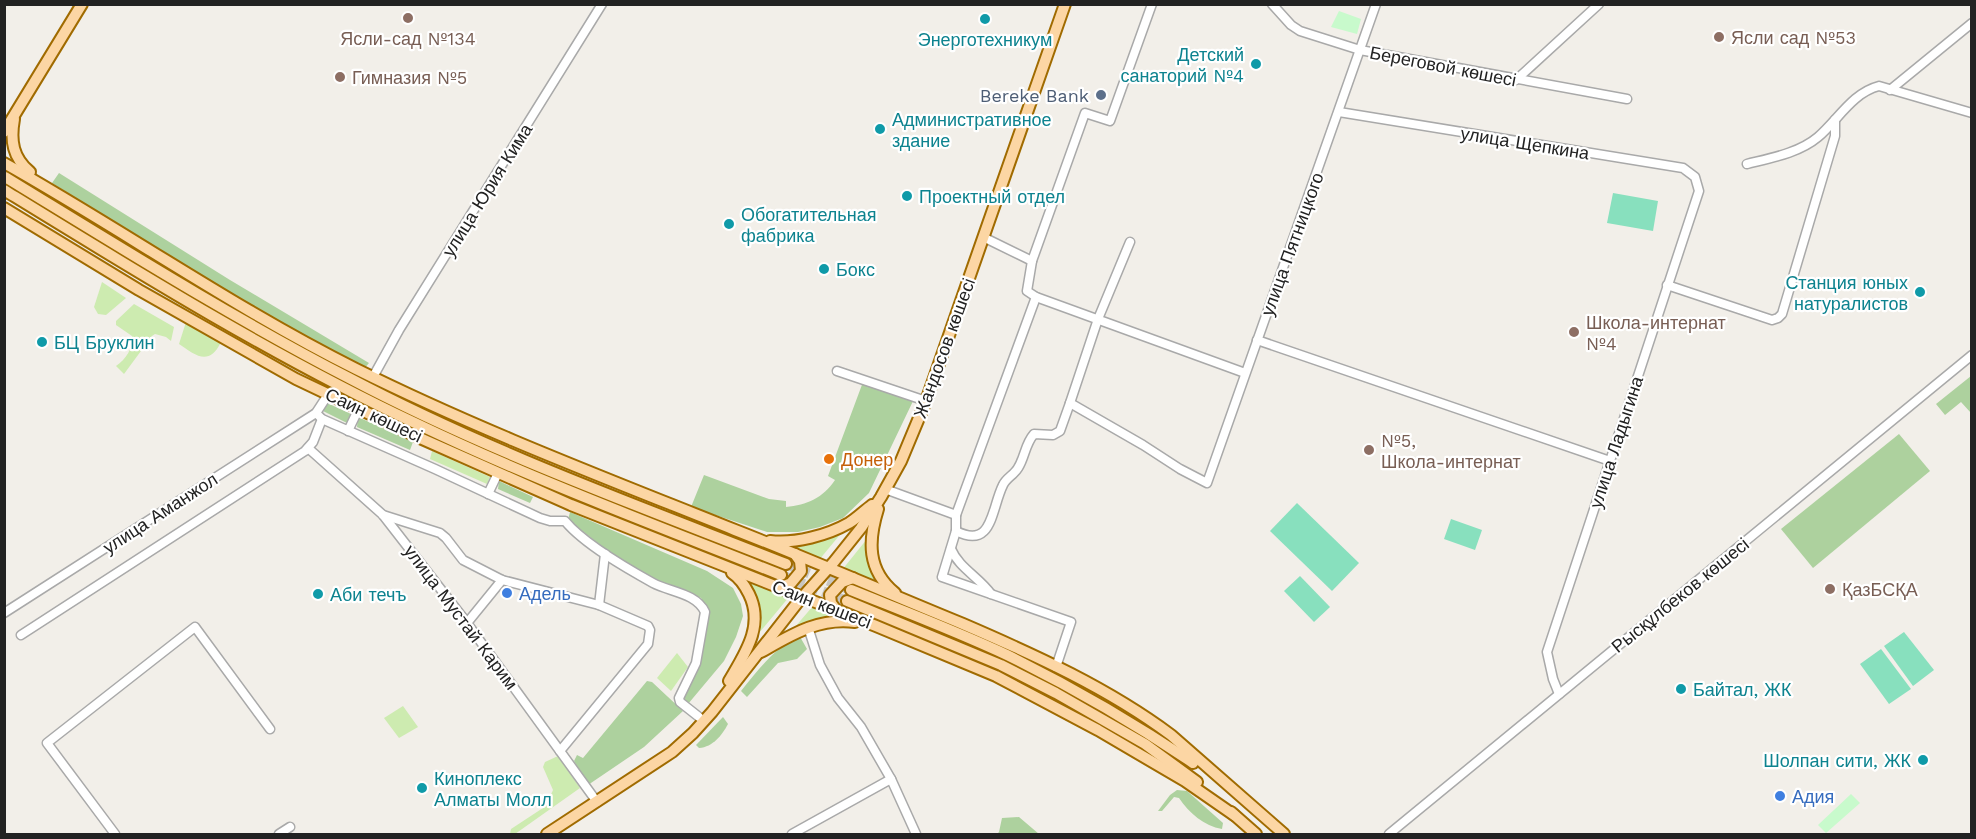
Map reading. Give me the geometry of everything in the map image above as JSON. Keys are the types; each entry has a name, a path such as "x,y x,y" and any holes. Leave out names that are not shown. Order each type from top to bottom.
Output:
{"main road":[{"path":"4,132 82,4"},
{"name":"Жандосов көшесі","path":"547,834 672,752 693,733 861,528 883,493 910,443 926,401 1065,4"},
{"path":"4,120 16,113"},
{"path":"16,113 12,138 17,158 21,165 46,186"},
{"name":"Саин көшесі","path":"6,165 46,186 200,282 290,334 373,377 623,486 853,578 1012,645 1056,667 1157,725 1223,783"},
{"name":"Саин көшесі","path":"5,177 213,302 349,378 498,448 786,564"},
{"name":"Саин көшесі","path":"4,190 106,253 301,366 416,424 578,493 781,575"},
{"name":"Саин көшесі","path":"4,208 140,290 296,379 571,505 996,676 1051,704 1181,779 1234,815"},
{"path":"299,350 356,368"},
{"path":"301,366 356,406"},
{"path":"463,418 498,448"},
{"path":"432,442 485,454"},
{"path":"757,539 774,542 786,541 829,531 850,522 883,493"},
{"path":"883,493 872,527 870,540 872,553 882,580 902,599"},
{"path":"779,588 791,583 801,571 800,561 794,554"},
{"path":"719,564 737,576 744,585 755,611 753,634 749,646 729,681"},
{"path":"836,610 831,603 830,595 842,582 853,578"},
{"name":"Саин көшесі","path":"851,590 967,638 1053,679 1150,734 1223,783"},
{"name":"Саин көшесі","path":"847,601 1001,665 1056,693 1144,744 1188,774 1234,815"},
{"path":"756,654 808,627 842,620 876,626"},
{"name":"Жандосов көшесі","path":"631,779 668,748 756,654"},
{"path":"1223,783 1284,834"},
{"path":"1234,815 1256,834"}],"street":[{"name":"улица Юрия Кима","path":"373,377 399,330 602,4"},
{"path":"1152,4 1110,121 1085,113 1032,261 1027,291 1036,297 1245,373"},
{"name":"Береговой көшесі","path":"1272,4 1291,25 1300,31 1360,50 1627,99"},
{"name":"улица Пятницкого","path":"1070,403 1143,444 1180,470 1207,483 1376,4"},
{"path":"1516,80 1599,4"},
{"path":"1890,90 1971,23"},
{"path":"1747,164 1778,157 1816,139 1849,104 1867,89 1879,86 1971,113"},
{"name":"улица Щепкина","path":"1339,112 1683,168 1695,177 1699,191"},
{"path":"1667,285 1772,320 1778,318 1782,314 1835,136 1835,120"},
{"name":"улица Ладыгина","path":"1559,694 1547,652 1699,191"},
{"path":"983,237 1032,261"},
{"path":"956,531 967,537 974,537 983,532 989,524 1004,482 1015,473 1020,465 1028,440 1034,434 1053,435 1060,431 1098,319 1130,242"},
{"path":"1036,297 956,515 956,531 942,577 1071,622 1070,632 1056,667"},
{"path":"1257,340 1610,461"},
{"name":"Рысқұлбеков көшесі","path":"1389,834 1971,355"},
{"path":"837,371 926,401"},
{"path":"21,635 308,448 313,442 319,416 329,393"},
{"path":"348,431 356,406"},
{"path":"319,416 540,518 565,521 605,554 657,585 701,604 705,612 696,663 679,698 680,702 699,717"},
{"name":"улица Аманжол","path":"4,613 319,416"},
{"name":"улица Мустай Карим","path":"308,448 384,515 467,623 597,802"},
{"path":"488,494 498,473"},
{"path":"883,493 956,515"},
{"path":"565,521 571,505"},
{"path":"384,515 443,535 463,560 502,580 599,605 648,626 650,630 648,644 561,751"},
{"path":"951,549 955,558 983,583 991,595"},
{"path":"599,605 605,554"},
{"path":"467,623 502,580"},
{"path":"115,834 47,743 195,627 270,729"},
{"path":"808,627 819,665 838,698 861,727 891,779 916,834"},
{"path":"792,834 891,779"},
{"path":"279,834 290,827"}],"green space":[{"path":"1339,11 1361,19 1357,34 1331,27"},
{"path":"59,173 230,280 369,363 363,370 227,293 52,183"},
{"path":"1613,193 1658,201 1653,231 1607,223"},
{"path":"102,282 126,298 106,315 98,314 94,307"},
{"path":"134,304 174,327 171,341 155,334 152,336 124,374 116,366 128,353 132,336 116,325 116,321"},
{"path":"186,322 221,342 212,354 207,357 196,355 179,344"},
{"path":"1971,376 1971,413 1961,402 1945,415 1936,404"},
{"path":"863,382 914,399 869,493 843,518 798,532 767,532 691,507 704,475 769,499 786,501 786,507 808,502 820,496 835,480 828,476"},
{"path":"325,402 351,414 347,423 319,409"},
{"path":"358,417 413,442 410,450 357,427"},
{"path":"1899,434 1930,471 1813,568 1781,529"},
{"path":"432,451 490,477 487,484 430,459"},
{"path":"499,481 533,497 530,503 498,489"},
{"path":"1297,503 1359,563 1332,591 1270,531"},
{"path":"570,512 707,571 733,588 741,604 743,616 736,637 724,661 688,704 683,697 694,677 700,659 709,618 701,598 651,578 608,551 568,520"},
{"path":"1451,519 1482,530 1475,550 1444,539"},
{"path":"843,531 819,560 782,545"},
{"path":"867,539 880,585 842,570"},
{"path":"1300,576 1330,607 1314,622 1284,591"},
{"path":"748,580 789,597 759,633 758,606"},
{"path":"813,606 838,616 827,616 795,627"},
{"path":"1904,632 1934,670 1913,686 1884,646"},
{"path":"799,635 807,649 797,659 778,663 747,697 741,691 754,675 774,653"},
{"path":"1881,649 1911,689 1889,704 1860,664"},
{"path":"677,653 688,667 671,691 657,678"},
{"path":"647,681 652,682 683,711 644,747 588,785 574,761 577,755 583,758"},
{"path":"403,706 418,727 399,738 384,718"},
{"path":"723,717 728,724 720,736 713,743 699,748 696,745"},
{"path":"558,756 580,788 515,834 510,834 511,829 546,806 553,790 543,767 545,762"},
{"path":"1177,790 1187,791 1223,823 1222,829 1198,818 1179,798 1174,797 1162,811 1158,811 1170,795"},
{"path":"1851,794 1860,803 1826,833 1818,825"},
{"path":"1019,817 1039,834 997,834 1002,818"}],"tunnel":[{"path":"786,564 851,590"},
{"path":"781,575 847,601"}],"place":[{"name":"Ясли-сад №134","path":"408,18"},
{"name":"Энерготехникум","path":"985,19"},
{"name":"Ясли сад №53","path":"1719,37"},
{"name":"Детский санаторий №4","path":"1256,64"},
{"name":"Гимназия №5","path":"340,77"},
{"name":"Bereke Bank","path":"1101,95"},
{"name":"Административное здание","path":"880,129"},
{"name":"Проектный отдел","path":"907,196"},
{"name":"Обогатительная фабрика","path":"729,224"},
{"name":"Бокс","path":"824,269"},
{"name":"Станция юных натуралистов","path":"1920,292"},
{"name":"Школа-интернат №4","path":"1574,332"},
{"name":"БЦ Бруклин","path":"42,342"},
{"name":"№5, Школа-интернат","path":"1369,450"},
{"name":"Донер","path":"829,459"},
{"name":"ҚазБСҚА","path":"1830,589"},
{"name":"Адель","path":"507,593"},
{"name":"Аби течъ","path":"318,594"},
{"name":"Байтал, ЖК","path":"1681,689"},
{"name":"Шолпан сити, ЖК","path":"1923,760"},
{"name":"Киноплекс Алматы Молл","path":"422,788"},
{"name":"Адия","path":"1780,796"}]}
